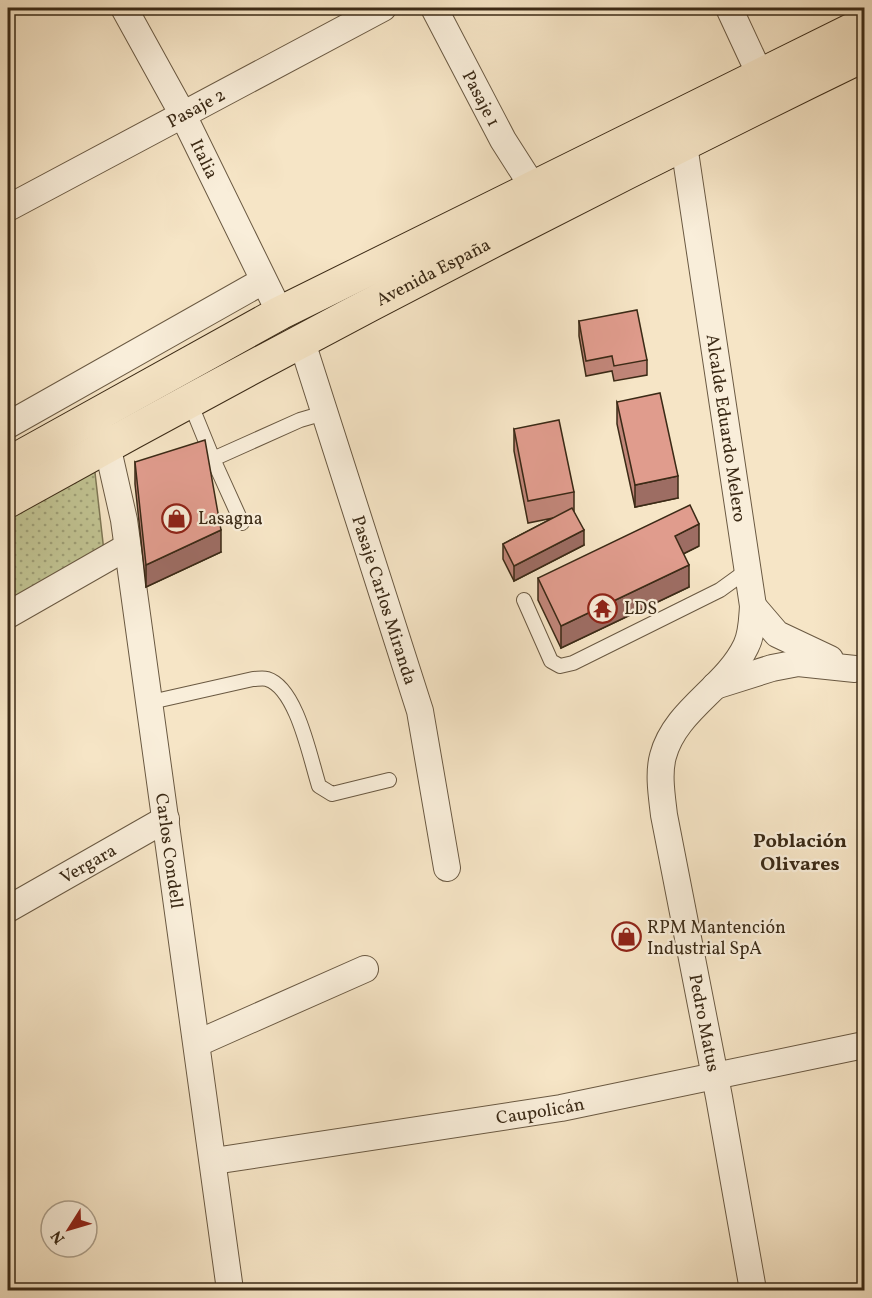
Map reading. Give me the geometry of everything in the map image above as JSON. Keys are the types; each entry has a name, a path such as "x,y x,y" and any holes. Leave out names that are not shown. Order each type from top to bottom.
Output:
{"main road":[{"name":"Avenida España","path":"8,501 300,339 511,230 680,131 766,88 864,24"},
{"name":"Avenida España","path":"766,88 864,55"},
{"name":"Avenida España","path":"8,464 94,414 280,313 533,187 680,131"}],"street":[{"name":"Italia","path":"124,8 182,113 280,313"},
{"name":"Pasaje 2","path":"9,205 383,8"},
{"name":"Pasaje 1","path":"434,8 503,140 533,187"},
{"path":"729,8 766,88"},
{"name":"Alcalde Eduardo Melero","path":"680,131 753,606"},
{"path":"8,425 263,281"},
{"name":"Pasaje Carlos Miranda","path":"300,339 420,711 447,868"},
{"name":"Carlos Condell","path":"94,414 107,445 127,547 151,702 230,1290"},
{"path":"8,615 127,547"},
{"path":"753,606 777,634 802,648 860,673"},
{"name":"Pedro Matus","path":"753,606 752,628 745,648 673,731 663,757 661,786 664,815 715,1074 753,1290"},
{"path":"714,686 772,668 798,663 860,673"},
{"name":"Vergara","path":"8,909 166,819"},
{"path":"198,1043 365,969"},
{"name":"Caupolicán","path":"214,1161 537,1112 864,1045"}],"lane":[{"path":"189,400 242,523"},
{"path":"213,459 300,420 324,413"},
{"path":"524,600 551,661 560,666 573,663 720,590 749,570"},
{"path":"151,702 253,679 267,678 282,687 293,703 319,786 332,794 389,780"}],"green space":[{"path":"94,464 106,569 8,625 8,514"}],"building":[{"path":"637,310 647,360 614,366 612,356 586,361 579,321"},
{"path":"660,393 678,476 635,485 617,402"},
{"path":"559,420 574,492 528,501 514,429"},
{"name":"Lasagna","path":"205,440 221,530 146,565 135,462"},
{"path":"690,505 699,524 675,536 689,565 561,626 538,578"},
{"path":"572,508 584,530 514,566 503,544"}],"place":[{"name":"Lasagna","path":"177,518"},
{"name":"LDS","path":"603,608"},
{"name":"RPM Mantención Industrial SpA","path":"626,937"}],"district":[{"name":"Población Olivares","path":"800,852"}]}
